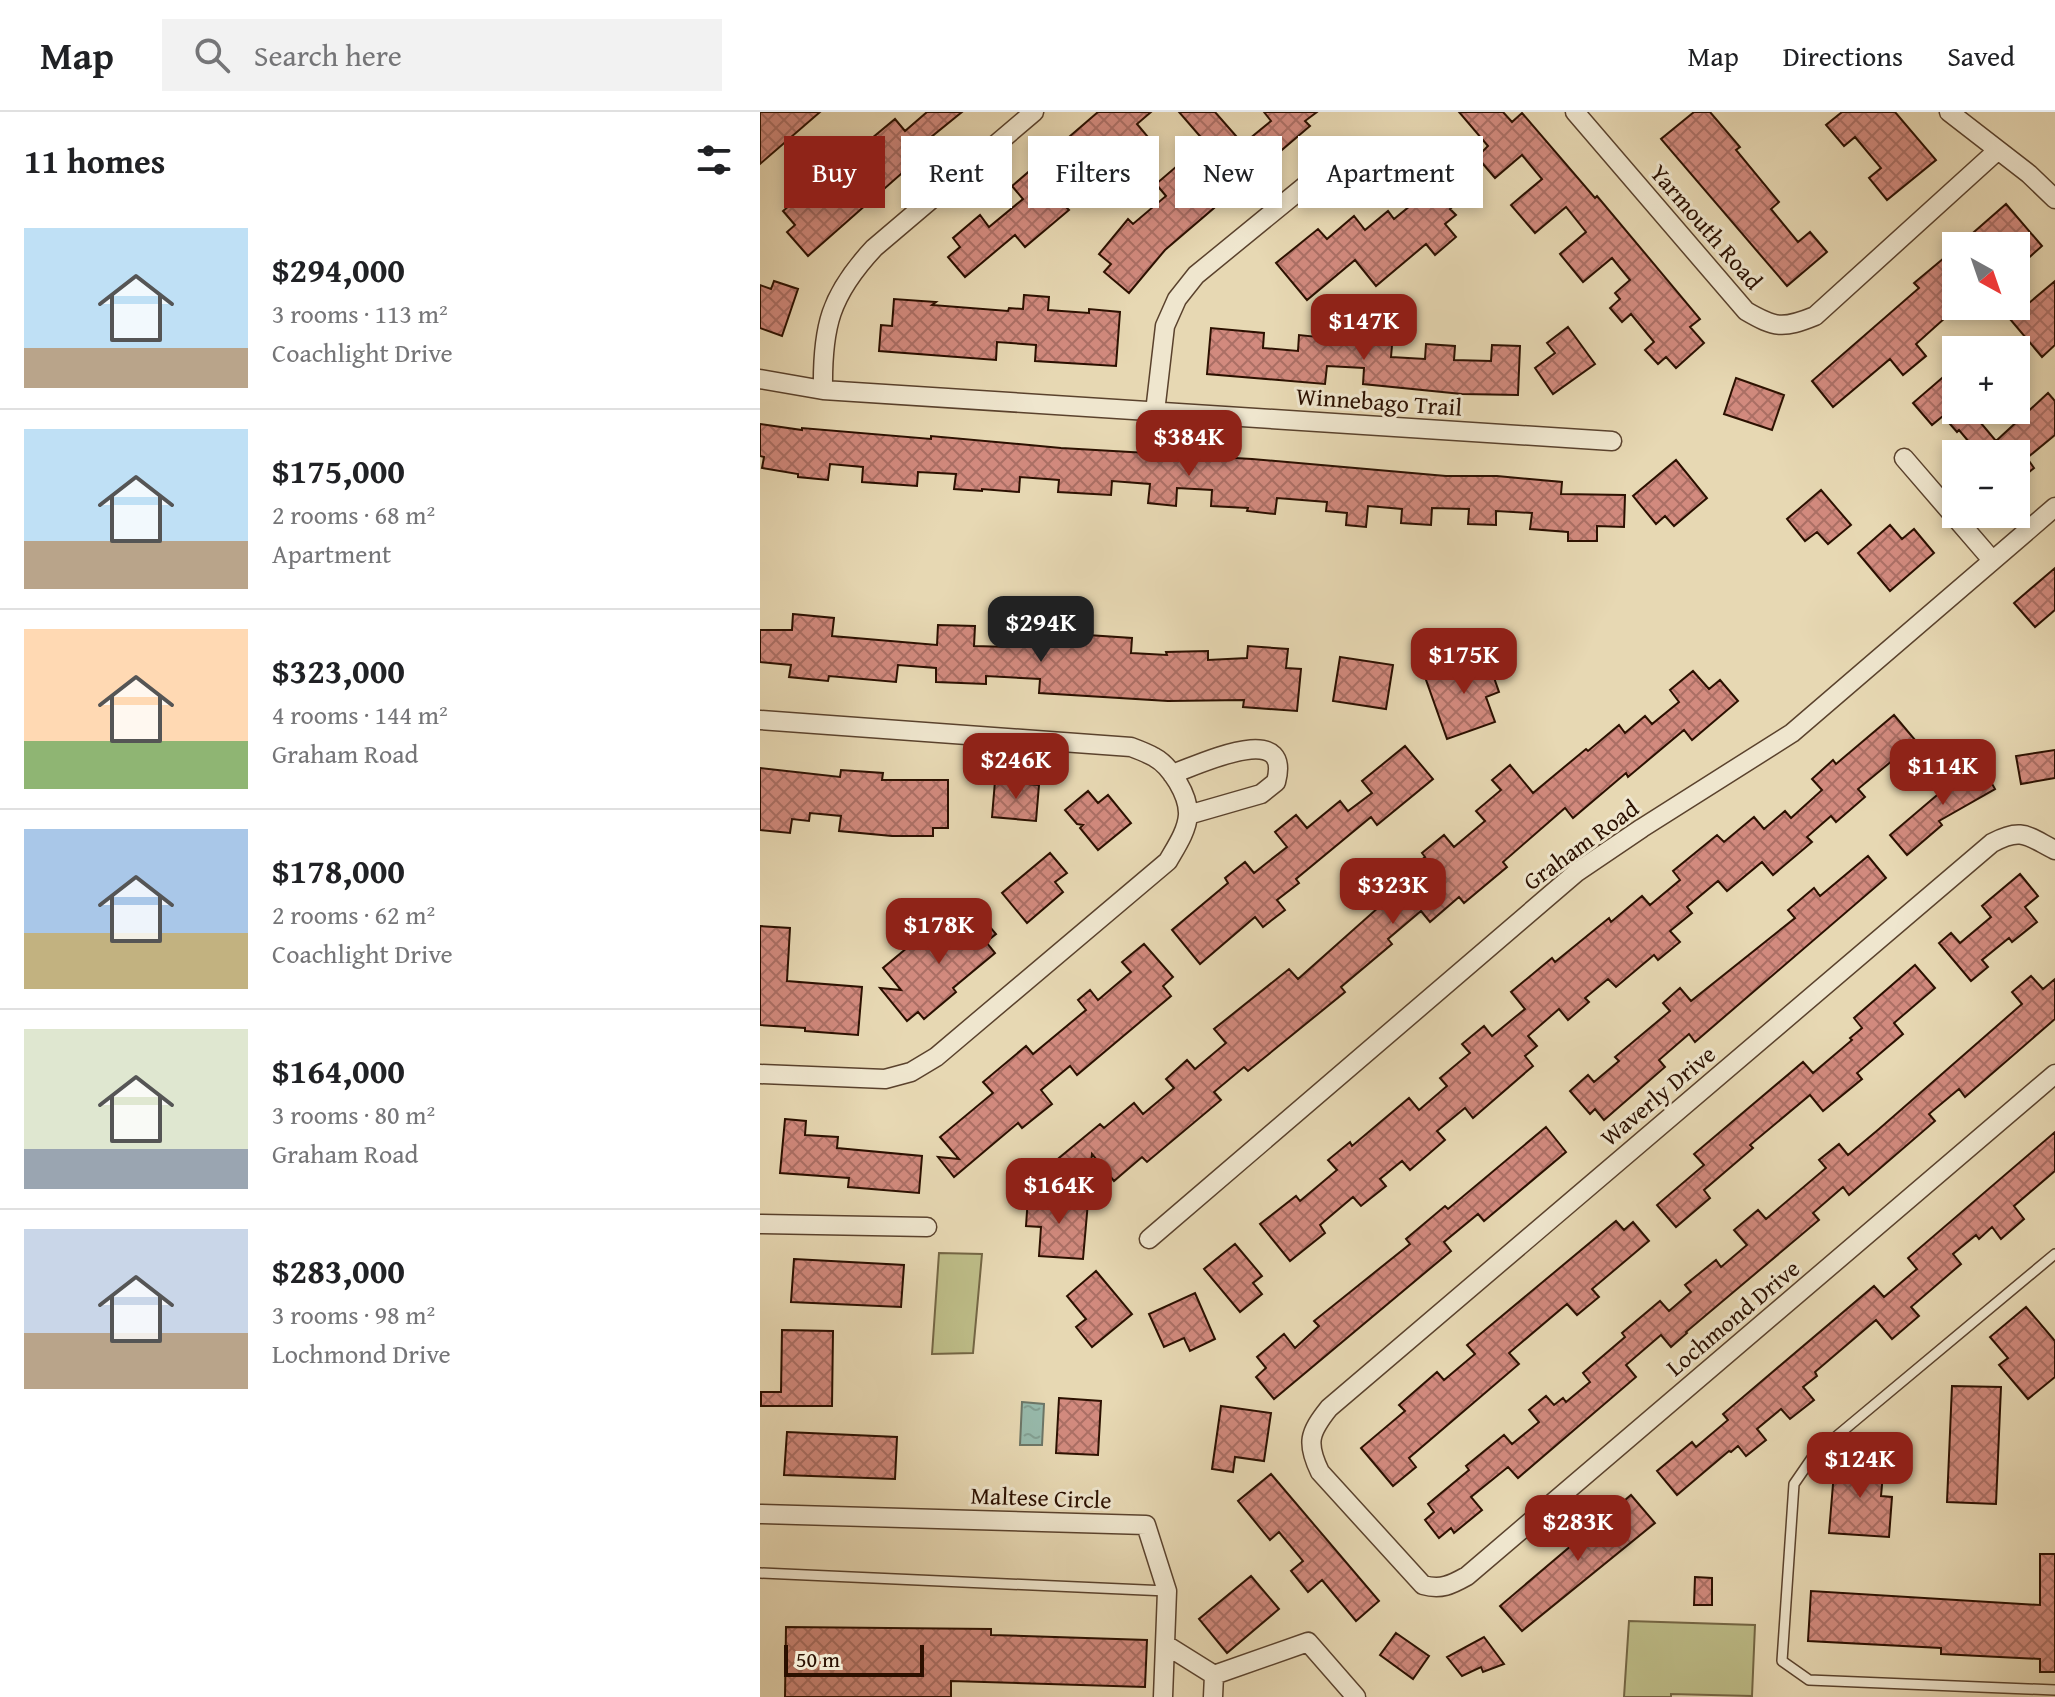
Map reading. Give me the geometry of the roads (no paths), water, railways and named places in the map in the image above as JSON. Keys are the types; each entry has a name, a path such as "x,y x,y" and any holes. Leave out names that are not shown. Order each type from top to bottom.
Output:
{"street":[{"path":"823,390 823,354 828,321 838,293 854,269 874,248 1034,112"},
{"name":"Yarmouth Road","path":"1575,112 1746,311 1772,326 1793,325 1815,316 1998,150"},
{"path":"1949,112 2055,199"},
{"path":"1155,412 1165,326 1177,299 1196,275 1298,192"},
{"name":"Winnebago Trail","path":"760,379 823,390 1612,441"},
{"path":"1904,458 1992,560"},
{"name":"Graham Road","path":"1149,1239 1577,872 1792,733 2055,507"},
{"path":"760,720 1131,747 1157,758 1172,774 1183,794 1188,815 1180,841 1168,861 936,1057 911,1072 885,1079 760,1074"},
{"path":"1172,774 1246,749 1263,749 1273,755 1278,764 1277,780 1261,794 1188,815"},
{"name":"Waverly Drive","path":"1438,1589 1423,1585 1412,1576 1320,1472 1311,1453 1311,1438 1316,1424 1329,1408 1992,843 2010,833 2024,835 2055,850"},
{"name":"Lochmond Drive","path":"1438,1589 1467,1576 2055,1074"},
{"path":"760,1224 927,1227"},
{"name":"Maltese Circle","path":"760,1514 1146,1525 1167,1591 1163,1697"},
{"path":"1214,1675 1308,1642 1356,1697"},
{"path":"1166,1645 1214,1675"},
{"path":"1213,1697 1214,1675"}],"lane":[{"path":"2055,1254 1814,1455 1794,1484 1782,1661 1809,1680 2055,1690"},
{"path":"760,1573 1167,1591"}],"water":[{"path":"1022,1402 1044,1404 1042,1445 1020,1445"}]}
